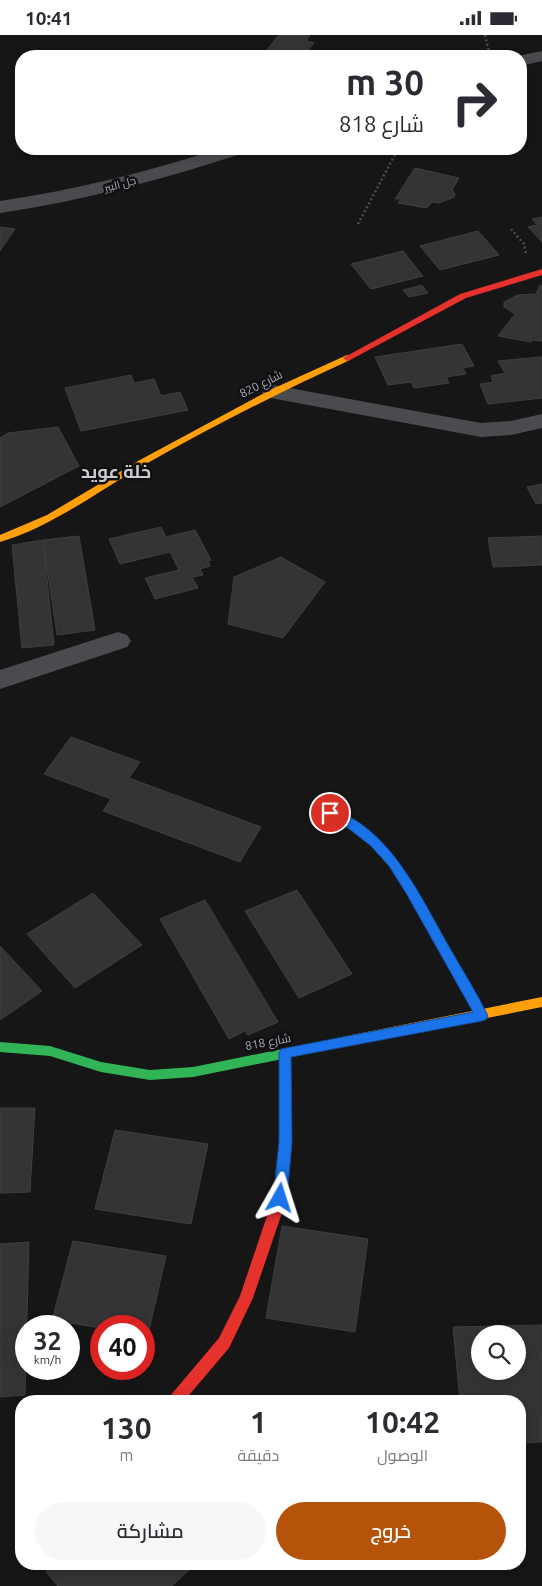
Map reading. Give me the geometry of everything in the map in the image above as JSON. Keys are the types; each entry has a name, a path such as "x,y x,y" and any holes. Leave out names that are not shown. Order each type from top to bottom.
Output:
{"street":[{"path":"527,60 542,56"},
{"name":"جل البير","path":"0,207 74,196 176,169 219,155"},
{"name":"شارع 820","path":"0,539 50,517 141,463 273,392 372,346 463,296 542,272"},
{"path":"273,392 481,429 511,428 542,421"},
{"path":"0,680 118,641"},
{"path":"330,813 352,825 375,843 393,863 411,890 482,1016"},
{"name":"شارع 818","path":"0,1047 50,1051 101,1067 150,1075 193,1072 482,1016 542,1002"},
{"path":"180,1395 224,1343 246,1298 280,1198 286,1142 285,1053"}],"path":[{"path":"485,35 489,50"},
{"path":"358,223 395,155"}],"building":[{"path":"279,35 310,35 306,41 314,43 308,50 267,50"},
{"path":"415,168 459,178 452,190 455,194 454,197 439,203 432,202 427,208 398,203 401,199 395,199"},
{"path":"542,217 542,242 528,227 537,225 532,219"},
{"path":"0,227 15,229 0,251"},
{"path":"478,231 499,255 440,270 420,246"},
{"path":"403,251 423,276 371,289 351,264"},
{"path":"422,285 428,293 409,297 403,290"},
{"path":"540,285 542,286 542,341 533,340 531,342 498,336 515,314 504,307 504,302 518,295 536,294"},
{"path":"462,344 474,366 463,368 466,374 446,377 449,383 414,388 411,382 388,385 375,357"},
{"path":"542,357 542,398 488,404 480,384 493,382 491,376 505,373 498,361"},
{"path":"131,375 134,383 154,379 161,396 180,392 188,410 81,431 65,388"},
{"path":"58,427 79,466 0,507 0,438 8,433"},
{"path":"542,484 542,503 536,504 527,487"},
{"path":"161,527 166,537 195,530 211,560 208,561 210,566 200,569 203,575 192,577 198,588 155,599 145,578 179,570 170,552 120,564 109,539"},
{"path":"79,536 95,630 57,635 43,540"},
{"path":"542,536 542,565 493,567 488,538"},
{"path":"43,540 54,645 22,648 12,545"},
{"path":"281,557 325,582 283,638 228,624 234,577"},
{"path":"71,737 140,762 129,778 261,827 240,862 103,811 111,799 44,774"},
{"path":"297,890 352,974 299,998 245,911"},
{"path":"93,893 142,945 75,988 27,934"},
{"path":"205,900 278,1022 248,1035 245,1031 229,1039 160,919"},
{"path":"0,946 42,991 0,1020"},
{"path":"0,1108 35,1108 30,1192 0,1193"},
{"path":"115,1130 208,1144 191,1224 95,1209"},
{"path":"282,1226 368,1239 355,1332 266,1318"},
{"path":"73,1241 166,1256 153,1315 90,1315 90,1326 80,1325 80,1315 53,1315"},
{"path":"29,1242 27,1315 15,1315 15,1380 25,1380 25,1395 0,1397 0,1244"},
{"path":"526,1325 542,1325 542,1442 526,1443 526,1395 459,1395 453,1327 471,1327 471,1380 526,1380"},
{"path":"48,1570 189,1570 172,1586 58,1586 46,1572"}],"traffic: fast":[{"path":"330,813 352,825 375,843 393,863 411,890 482,1016"},
{"path":"0,1047 50,1051 101,1067 150,1075 193,1072 347,1041"}],"traffic: slow":[{"path":"0,539 50,517 141,463 273,392 347,358"},
{"path":"347,1041 542,1002"}],"traffic: jam":[{"path":"347,358 463,296 542,272"},
{"path":"180,1395 224,1343 246,1298 280,1198 286,1142 285,1053"}],"district":[{"name":"خلة عويد","path":"116,472"}],"route":[{"path":"280,1198 286,1142 285,1053 482,1016 411,890 393,863 375,843 352,825 330,813"}]}
